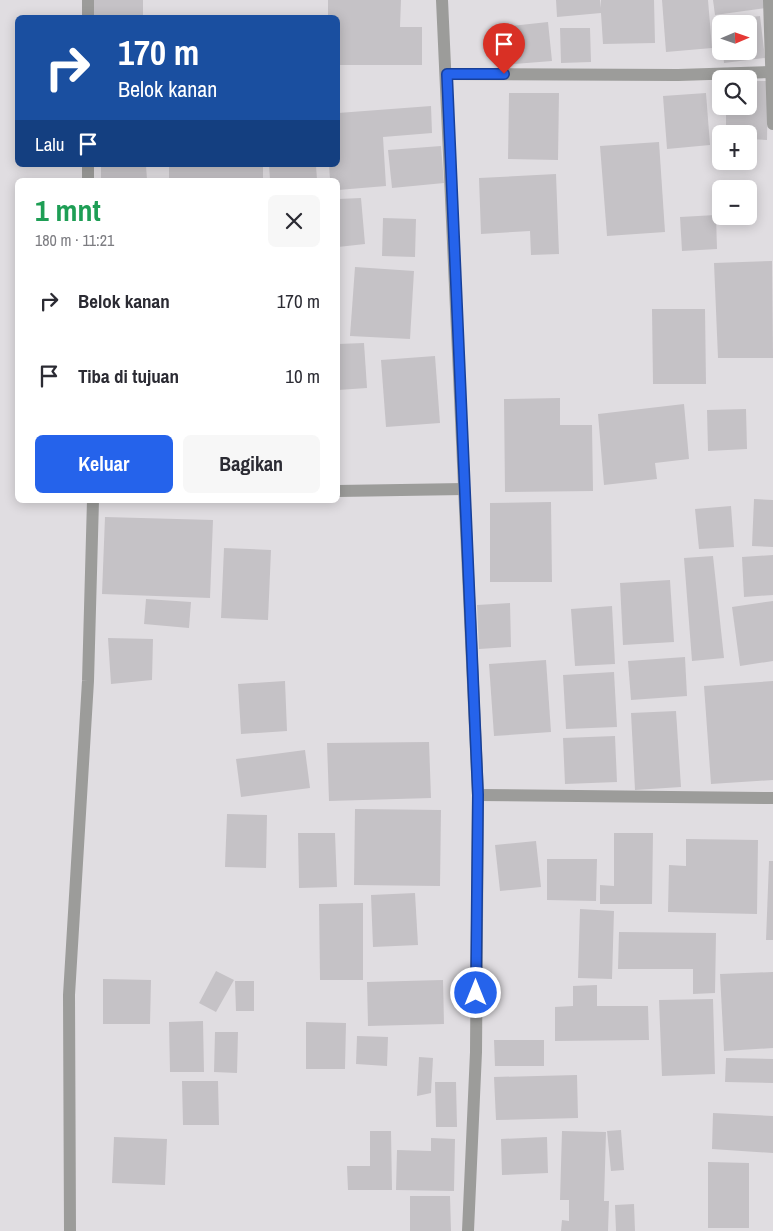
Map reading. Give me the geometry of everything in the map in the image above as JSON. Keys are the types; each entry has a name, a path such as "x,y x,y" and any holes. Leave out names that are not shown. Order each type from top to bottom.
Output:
{"street":[{"path":"88,0 88,15"},
{"path":"442,0 447,74 478,795 476,1052 468,1231"},
{"path":"768,0 773,124"},
{"path":"447,74 678,75 772,72"},
{"path":"340,491 464,489"},
{"path":"70,1231 69,995 88,681 93,503"},
{"path":"478,795 773,798"}],"building":[{"path":"93,0 143,0 143,15 93,15"},
{"path":"328,0 401,0 400,27 422,27 422,65 340,65 340,15 328,15"},
{"path":"556,0 600,0 600,8 601,0 654,0 655,43 603,44 601,13 557,17"},
{"path":"662,0 708,0 712,48 666,52"},
{"path":"713,0 764,0 765,8 715,15"},
{"path":"758,16 760,16 765,58 758,59"},
{"path":"548,22 552,61 514,64 511,26"},
{"path":"560,28 590,28 591,62 561,63"},
{"path":"724,60 749,60 724,63"},
{"path":"757,81 768,81 767,140 757,139 757,125 726,125 726,115 757,115"},
{"path":"509,93 559,93 558,160 508,159"},
{"path":"706,93 710,145 667,149 663,96"},
{"path":"431,106 432,133 383,137 386,186 340,190 340,178 330,178 329,167 340,167 340,113"},
{"path":"659,142 665,232 607,236 600,146"},
{"path":"441,146 444,183 392,188 388,150"},
{"path":"101,167 146,167 147,178 101,178"},
{"path":"169,167 263,167 263,178 169,178"},
{"path":"269,167 316,167 317,178 270,178"},
{"path":"556,174 559,254 531,255 530,231 481,234 479,178"},
{"path":"361,198 365,244 340,247 340,199"},
{"path":"712,215 712,225 716,225 717,249 682,251 680,217"},
{"path":"383,218 416,219 415,257 382,256"},
{"path":"772,261 773,358 718,358 714,263"},
{"path":"355,267 414,271 410,339 350,336"},
{"path":"652,309 705,309 706,384 653,384"},
{"path":"364,343 367,388 340,390 340,344"},
{"path":"435,356 440,423 386,427 381,360"},
{"path":"560,398 560,425 592,425 593,491 505,492 504,399"},
{"path":"684,404 689,459 655,463 657,479 604,485 598,414"},
{"path":"746,409 747,449 708,451 707,410"},
{"path":"754,499 773,500 773,547 752,546"},
{"path":"551,502 552,582 490,582 490,503"},
{"path":"731,506 734,547 699,549 695,509"},
{"path":"105,517 213,520 210,598 102,594"},
{"path":"224,548 271,550 268,620 221,618"},
{"path":"773,555 773,595 744,597 742,557"},
{"path":"713,556 724,658 692,661 684,558"},
{"path":"670,580 674,642 623,645 620,583"},
{"path":"146,599 191,602 189,628 144,624"},
{"path":"773,601 773,661 740,666 732,607"},
{"path":"510,603 511,647 479,649 477,605"},
{"path":"612,606 615,664 575,666 571,609"},
{"path":"108,638 153,639 152,680 111,684"},
{"path":"685,657 687,696 631,700 628,661"},
{"path":"546,660 551,732 494,736 489,664"},
{"path":"614,672 617,727 566,729 563,675"},
{"path":"285,681 287,731 241,734 238,684"},
{"path":"773,681 773,780 711,784 704,686"},
{"path":"676,711 681,787 635,790 631,713"},
{"path":"615,736 617,782 565,784 563,738"},
{"path":"429,742 431,798 329,801 327,743"},
{"path":"305,750 310,788 241,797 236,759"},
{"path":"355,809 441,810 440,886 354,885"},
{"path":"227,814 267,815 266,868 225,867"},
{"path":"298,833 335,833 337,887 299,888"},
{"path":"614,833 653,833 652,904 600,904 600,885 614,886"},
{"path":"686,839 758,840 757,914 668,912 669,865 686,866"},
{"path":"536,841 541,887 500,891 495,845"},
{"path":"547,859 597,859 596,901 547,900"},
{"path":"769,861 773,861 773,940 766,940"},
{"path":"415,893 418,945 373,947 371,895"},
{"path":"363,903 363,980 320,980 319,904"},
{"path":"580,909 614,911 612,979 578,978"},
{"path":"619,932 716,933 715,993 693,994 693,969 618,969"},
{"path":"216,971 234,980 216,1012 199,1003"},
{"path":"773,972 773,1048 724,1051 720,974"},
{"path":"103,979 151,980 150,1024 103,1024"},
{"path":"443,980 444,1024 368,1026 367,982"},
{"path":"235,981 254,981 254,1011 236,1011"},
{"path":"597,985 597,1006 648,1006 649,1040 555,1041 555,1007 573,1006 573,986"},
{"path":"713,999 715,1074 662,1076 659,1000"},
{"path":"203,1021 204,1072 170,1072 169,1022"},
{"path":"306,1022 346,1023 345,1069 306,1069"},
{"path":"215,1032 238,1032 237,1073 214,1072"},
{"path":"357,1036 388,1037 387,1066 356,1064"},
{"path":"494,1040 544,1040 544,1066 495,1066"},
{"path":"419,1057 433,1058 431,1093 417,1096"},
{"path":"726,1058 773,1059 773,1083 725,1082"},
{"path":"577,1075 578,1118 496,1120 494,1077"},
{"path":"182,1081 218,1081 219,1125 183,1125"},
{"path":"435,1082 456,1082 457,1127 436,1127"},
{"path":"713,1113 773,1116 773,1153 712,1149"},
{"path":"621,1130 624,1170 611,1171 607,1131"},
{"path":"370,1131 391,1131 392,1190 348,1190 347,1166 370,1166"},
{"path":"562,1131 606,1132 604,1201 609,1201 608,1231 561,1231 562,1220 569,1221 569,1200 560,1200"},
{"path":"114,1137 167,1139 165,1185 112,1183"},
{"path":"547,1137 548,1173 502,1175 501,1139"},
{"path":"431,1138 455,1139 454,1191 396,1190 397,1150 431,1151"},
{"path":"708,1162 749,1163 749,1228 708,1228"},
{"path":"410,1196 450,1196 451,1231 410,1231"},
{"path":"634,1204 635,1231 616,1231 615,1205"}],"route":[{"path":"476,993 478,795 447,74 504,74"}]}
